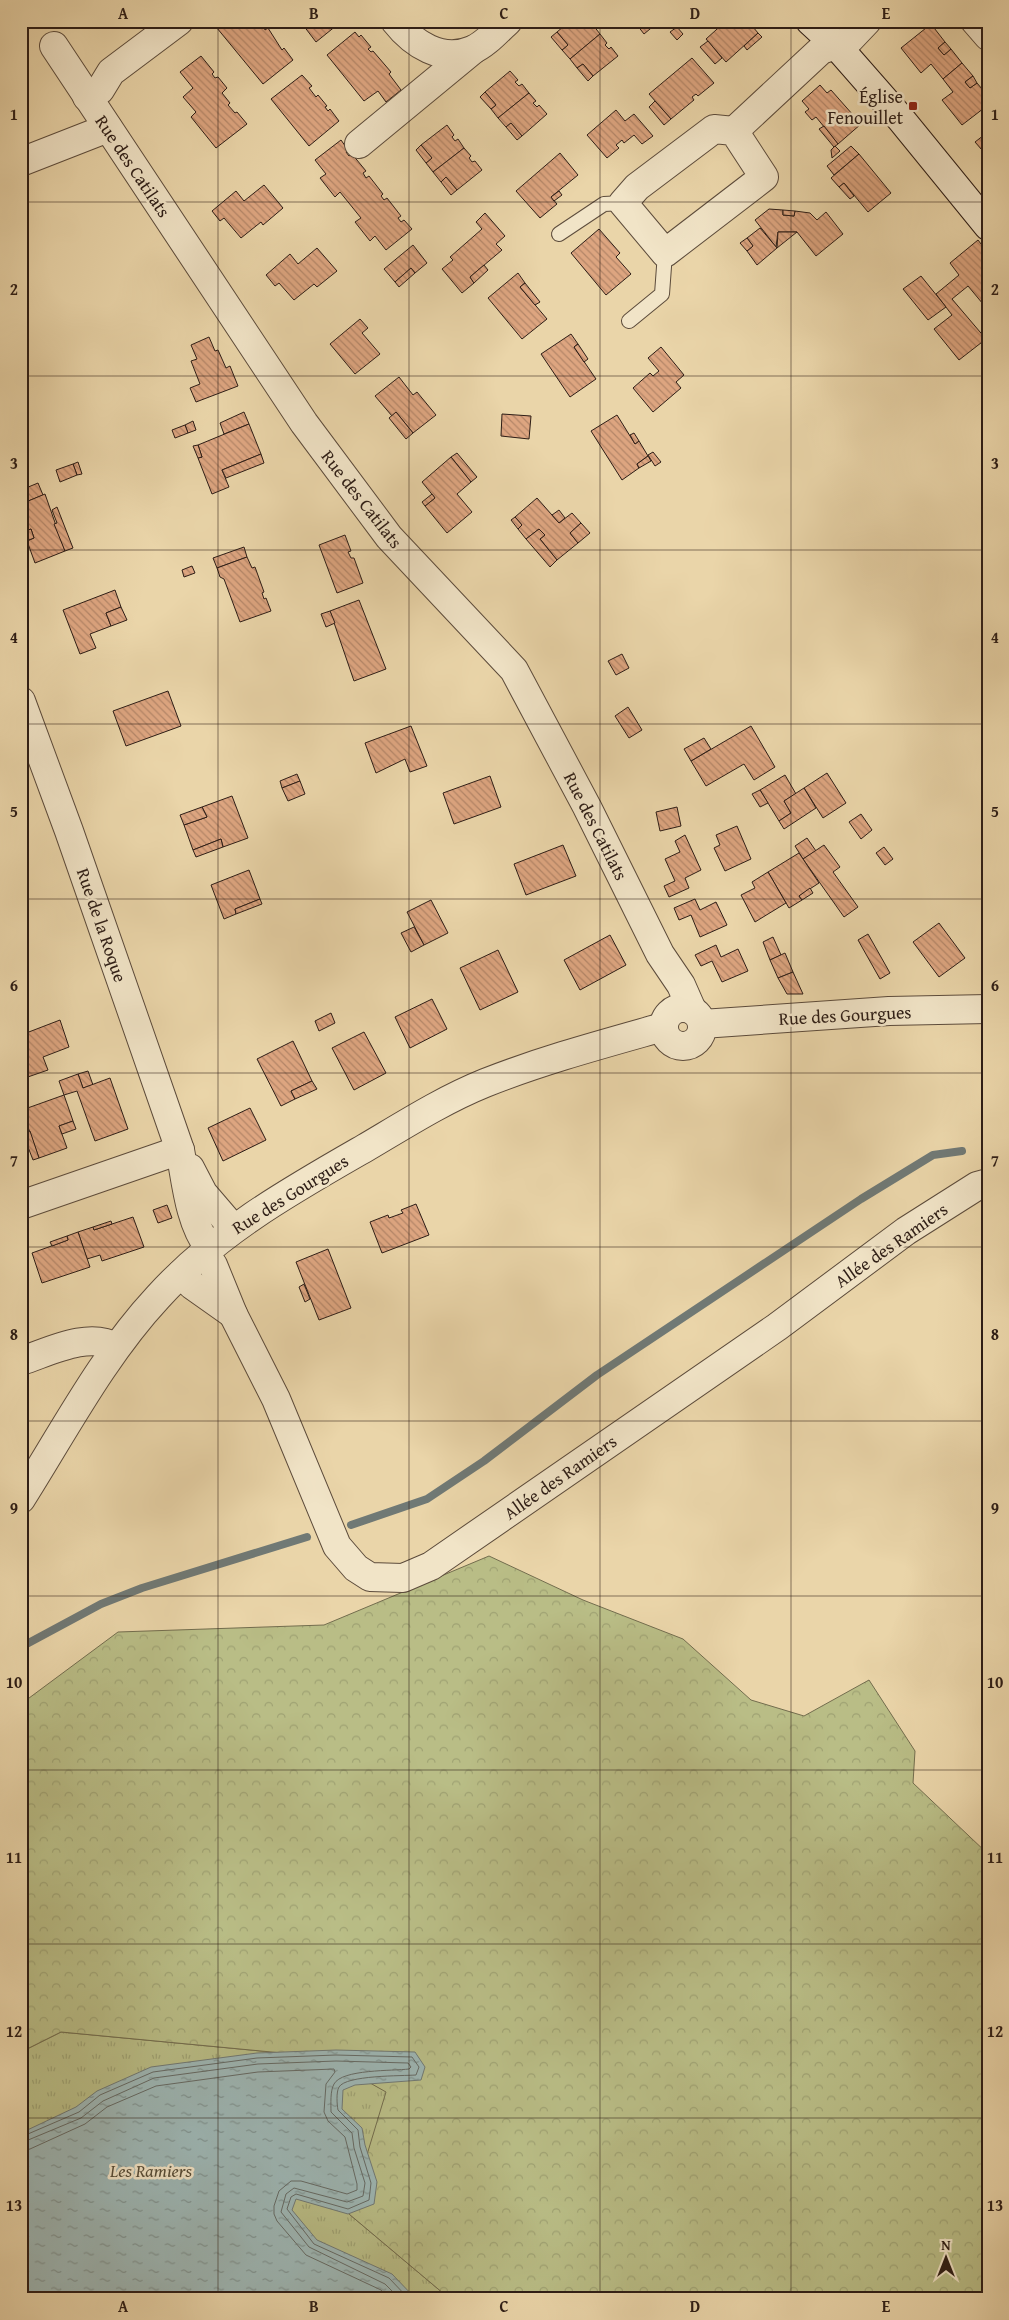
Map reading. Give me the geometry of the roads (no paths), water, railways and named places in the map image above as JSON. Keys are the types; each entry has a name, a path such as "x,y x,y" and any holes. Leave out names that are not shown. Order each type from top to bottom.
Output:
{"street":[{"path":"87,96 100,90 112,72 179,21"},
{"path":"395,21 406,35 419,45 433,51 453,54 473,50"},
{"path":"359,144 508,21"},
{"path":"810,21 836,45 907,126 988,226"},
{"path":"734,131 764,177 665,253 623,204 637,187 714,129 734,131 821,50 848,41 867,21"},
{"path":"976,21 988,36"},
{"name":"Rue des Catilats","path":"54,46 309,430 389,537 514,670 587,807 660,954 681,985 682,1018"},
{"path":"21,162 108,128"},
{"name":"Rue de la Roque","path":"21,701 69,831 180,1150 190,1202 206,1251"},
{"name":"Rue des Gourgues","path":"21,1499 116,1347 158,1296 181,1274 233,1228 276,1199 428,1112 484,1084 563,1056 682,1018 988,1009"},
{"path":"21,1205 180,1150"},
{"name":"Rue de la Roque","path":"180,1150 203,1193 233,1228"},
{"name":"Allée des Ramiers","path":"206,1251 233,1314 280,1408 337,1546 356,1568 370,1576 403,1578 431,1566 736,1355 906,1231 977,1186 988,1183"},
{"name":"Allée des Ramiers","path":"181,1274 192,1285 233,1314"},
{"path":"21,1361 72,1344 108,1343 116,1347"}],"lane":[{"path":"559,234 604,204 623,204"},
{"path":"629,321 662,294 665,253"}],"water":[{"name":"Les Ramiers","path":"336,2050 415,2052 425,2067 421,2080 355,2085 343,2090 342,2109 362,2128 365,2145 377,2182 374,2204 348,2214 296,2199 292,2210 317,2240 392,2274 416,2299 21,2299 21,2133 76,2107 97,2091 151,2067 257,2053"}],"waterway":[{"path":"351,1525 427,1499 484,1461 597,1375 861,1199 933,1155 962,1151"},
{"path":"21,1647 101,1604 142,1588 307,1537"}],"place":[{"name":"Église Fenouillet","path":"913,106"}]}
